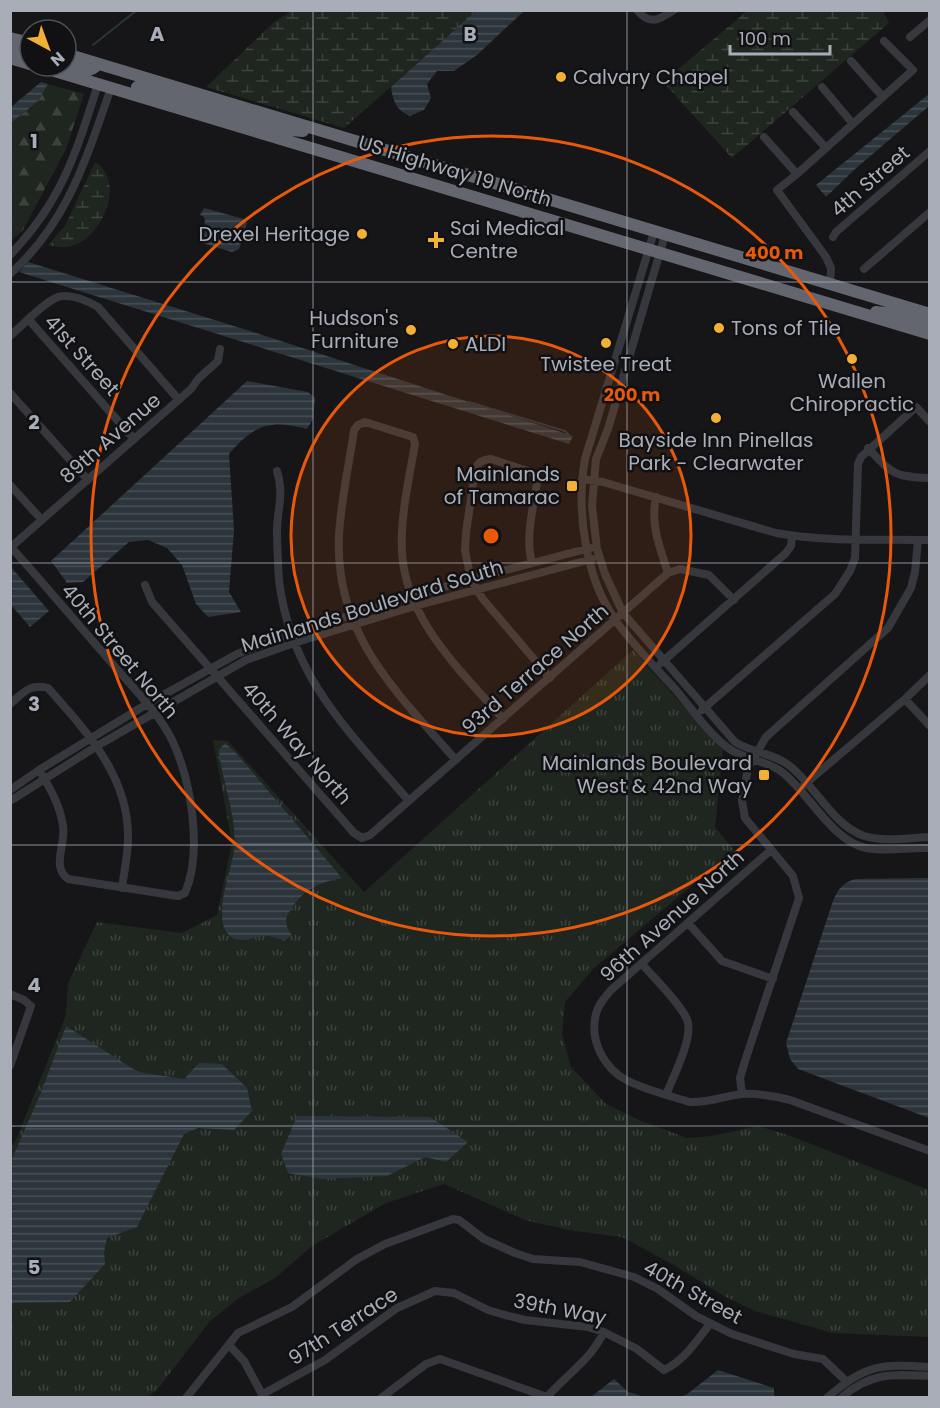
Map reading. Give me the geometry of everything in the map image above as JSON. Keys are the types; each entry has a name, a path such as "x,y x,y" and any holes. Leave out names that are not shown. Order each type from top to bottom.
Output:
{"highway":[{"name":"US Highway 19 North","path":"78,58 930,314"},
{"path":"78,68 87,71 94,69 98,64"},
{"name":"US Highway 19 North","path":"78,78 930,334"},
{"path":"104,86 126,84 280,129 331,134"},
{"path":"342,157 362,157 464,187 480,178"},
{"path":"788,292 790,286 795,283 827,284"},
{"path":"842,308 903,315 930,324"}],"street":[{"path":"637,10 650,21 674,10"},
{"path":"910,37 930,20"},
{"path":"827,284 831,268 826,257 777,190 913,70 884,42"},
{"path":"851,61 884,97"},
{"path":"10,255 46,212 62,184 104,86"},
{"path":"10,274 49,232 74,189 104,86"},
{"path":"822,87 854,124"},
{"path":"794,112 826,148"},
{"path":"764,137 797,174"},
{"name":"4th Street","path":"833,237 930,151"},
{"path":"864,269 930,212"},
{"path":"660,234 585,459 581,501 586,549 601,591 615,620 697,715 730,749 754,755 773,756 788,764 853,831 875,838 930,837"},
{"path":"27,236 39,245"},
{"path":"654,252 608,429 596,459 594,481 592,506 596,546 605,574 623,613 735,742 779,771 800,789 836,830 856,845 877,849 930,848"},
{"path":"10,336 58,297 69,296 90,303 98,307 179,400"},
{"name":"41st Street","path":"29,320 134,439"},
{"name":"89th Avenue","path":"11,547 191,389 199,378 218,361 220,349"},
{"path":"10,393 88,480"},
{"path":"697,715 835,594 850,571 855,558 858,464 868,448 916,407 930,422"},
{"path":"456,760 381,673 368,653 351,615 341,576 339,534 354,430 358,424 365,422 413,437 415,444 402,532 402,555 411,597 430,633 441,648 503,719"},
{"path":"868,448 890,471 900,476 930,478"},
{"path":"532,563 529,539 536,477 531,472 491,459 484,459 478,463 475,470 466,533 465,551 471,579 475,589 550,678"},
{"path":"277,471 282,487 277,529 279,578 294,643 315,686 329,708 409,801"},
{"path":"582,479 656,497 792,536 930,540"},
{"path":"10,485 42,520"},
{"path":"656,497 653,514 658,541 668,573 680,569 709,575 734,600"},
{"path":"656,668 786,554 791,546 792,536"},
{"path":"741,1094 740,1078 796,908 799,891 793,876 745,818 742,801 748,768 766,737 888,628 911,588 918,540"},
{"name":"Mainlands Boulevard South","path":"10,789 147,704 237,654 351,615 471,579 596,546"},
{"name":"40th Street North","path":"11,547 147,704 172,741 179,759 190,805 193,831 193,857 189,885 185,892 178,896 122,888"},
{"name":"Mainlands Boulevard South","path":"10,801 97,746 246,660 415,606 600,557"},
{"name":"93rd Terrace North","path":"362,838 370,835 668,573"},
{"name":"40th Way North","path":"145,585 152,602 354,833 362,838"},
{"path":"800,789 930,675"},
{"path":"10,704 30,687 39,685 48,688 97,746 118,786 126,814 128,838 122,888 68,879 63,875 59,868 64,828 59,808 39,770"},
{"path":"905,699 930,726"},
{"name":"96th Avenue North","path":"666,1095 617,1074 599,1052 595,1040 596,1013 611,990 771,850"},
{"path":"688,923 722,961 773,979"},
{"path":"642,964 682,1011 688,1022 688,1035 666,1095 690,1102 741,1094 769,1095 790,1100 930,1151"},
{"path":"10,994 31,1006 11,1062"},
{"name":"40th Street","path":"229,1345 238,1333 292,1307 372,1251 412,1232 453,1219 459,1220 484,1239 515,1253 533,1258 589,1264 634,1277 658,1289 710,1324 759,1344 812,1359 823,1359 846,1381"},
{"name":"97th Terrace","path":"264,1396 325,1360 397,1308 435,1291 444,1291"},
{"name":"39th Way","path":"444,1291 505,1315 525,1320 588,1327 604,1332 629,1344 664,1370 690,1350 710,1324"},
{"path":"381,1398 426,1364 447,1360 547,1397 588,1358 604,1332"},
{"path":"186,1398 229,1345 244,1361 264,1396"},
{"path":"827,1398 846,1381 868,1369 882,1366 930,1367"},
{"path":"841,1398 862,1382 873,1377 895,1374 930,1376"}],"green space":[{"path":"291,11 477,11 344,128 206,87 274,22"},
{"path":"747,11 883,11 889,23 732,158 663,82"},
{"path":"48,84 84,94 66,149 23,230 11,241 11,123 38,101"},
{"path":"95,162 105,171 109,183 106,210 99,224 79,243 65,247 48,245 65,226"},
{"path":"633,650 723,750 715,827 734,850 594,968 565,1002 562,1034 571,1067 606,1104 639,1120 687,1138 712,1136 758,1126 788,1135 929,1190 929,1337 833,1333 755,1311 724,1296 622,1237 568,1230 525,1220 444,1184 386,1203 312,1246 275,1278 239,1298 210,1321 157,1390 147,1397 11,1398 11,1146 16,1140 66,1015 68,983 97,922 182,933 217,915 232,843 213,740 228,741 364,892"}],"shaded area":[{"path":"477,10 524,11 477,55 454,71 437,71 427,84 431,98 424,110 410,116 401,111 394,101 391,87"},
{"path":"41,82 48,84 38,101 11,123 11,107"},
{"path":"929,94 929,106 826,197 816,185"},
{"path":"204,208 244,219 247,223 239,249 232,252 199,242 205,222 204,217 200,215"},
{"path":"28,262 573,436 569,444 19,272"},
{"path":"247,381 308,392 315,398 313,419 307,429 283,425 264,427 247,436 229,454 234,530 229,592 241,612 208,617 196,604 182,565 167,548 148,540 129,542 83,582 67,583 51,561"},
{"path":"11,567 49,611 30,627 11,605"},
{"path":"225,743 342,878 314,887 298,900 286,920 292,935 284,941 266,936 234,939 225,929 222,919 224,895 235,838 219,750"},
{"path":"930,878 929,1118 798,1069 790,1059 786,1043 832,904 840,888 855,879"},
{"path":"66,1026 138,1072 184,1079 199,1063 222,1064 247,1088 252,1111 234,1130 198,1128 184,1134 137,1227 107,1238 104,1253 105,1264 70,1302 14,1303 11,1305 11,1161 40,1095"},
{"path":"297,1116 430,1117 468,1142 446,1162 425,1157 387,1176 322,1179 288,1173 281,1154"},
{"path":"718,1370 774,1388 774,1396 679,1397 686,1395"},
{"path":"614,1379 628,1392 645,1397 591,1397"}],"waterway":[{"path":"93,45 137,10"},
{"path":"469,402 565,431 569,435"}],"place":[{"name":"Calvary Chapel","path":"561,77"},
{"name":"Drexel Heritage","path":"362,234"},
{"name":"Sai Medical Centre","path":"436,240"},
{"name":"Tons of Tile","path":"719,328"},
{"name":"Hudson's Furniture","path":"411,330"},
{"name":"Twistee Treat","path":"606,343"},
{"name":"ALDI","path":"453,344"},
{"name":"Wallen Chiropractic","path":"852,359"},
{"name":"Bayside Inn Pinellas Park - Clearwater","path":"716,418"},
{"name":"Mainlands of Tamarac","path":"572,486"},
{"name":"Mainlands Boulevard West & 42nd Way","path":"764,775"}]}
